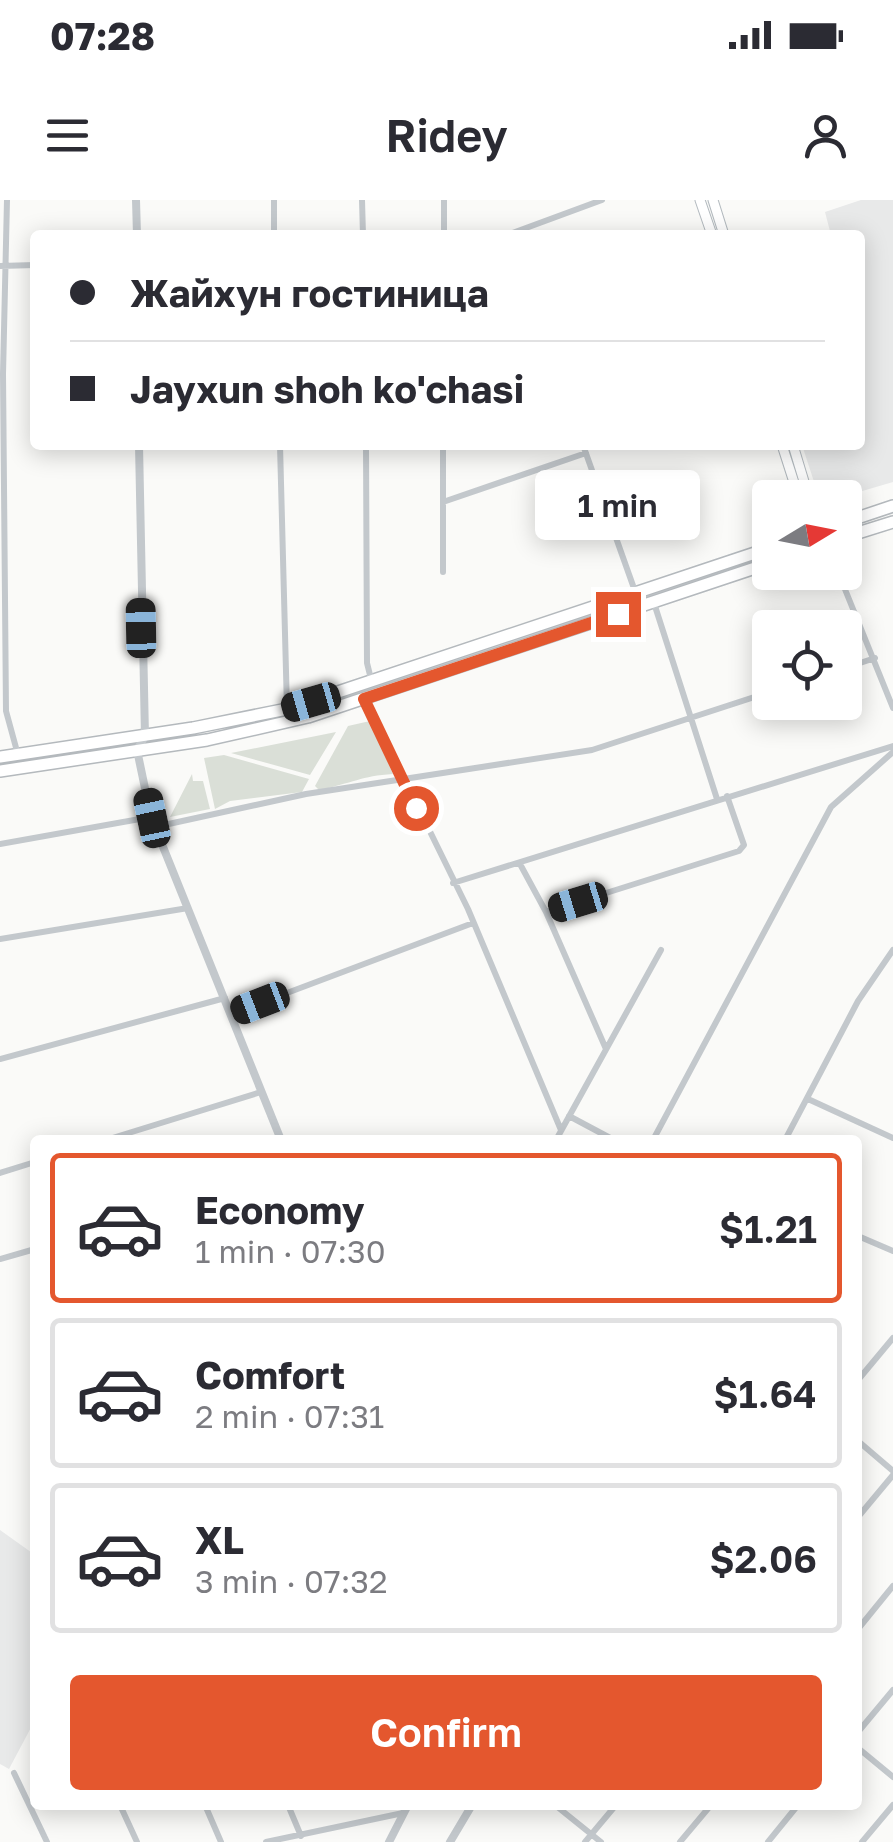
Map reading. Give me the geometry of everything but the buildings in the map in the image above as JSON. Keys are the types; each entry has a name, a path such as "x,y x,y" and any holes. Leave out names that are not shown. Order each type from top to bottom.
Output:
{"highway":[{"path":"862,516 893,506"},
{"path":"862,532 893,522"},
{"path":"0,757 145,736 287,709 752,554"},
{"path":"0,771 260,730 752,569"}],"main road":[{"path":"700,200 710,230"},
{"path":"713,200 722,230"},
{"path":"784,450 793,480"},
{"path":"795,450 804,480"}],"street":[{"path":"7,200 2,374 3,679 6,711 18,755"},
{"path":"136,200 137,230"},
{"path":"274,200 274,230"},
{"path":"362,200 363,230"},
{"path":"444,200 444,230"},
{"path":"521,230 602,200"},
{"path":"4,266 30,265"},
{"path":"139,450 145,736 138,750 153,822 279,1135"},
{"path":"280,450 287,709"},
{"path":"366,450 367,663 372,683"},
{"path":"443,572 444,450"},
{"path":"444,502 582,450"},
{"path":"585,450 636,594"},
{"path":"846,590 893,708"},
{"path":"654,602 716,799"},
{"path":"862,662 875,658"},
{"path":"0,844 592,750 752,698"},
{"path":"364,699 474,923 561,1130"},
{"path":"453,883 716,799 893,749"},
{"path":"656,1135 831,806 893,749"},
{"path":"546,912 739,851 744,845 742,836 726,796"},
{"path":"520,864 546,912 606,1049"},
{"path":"0,939 188,908"},
{"path":"231,1014 474,923"},
{"path":"558,1135 661,950"},
{"path":"787,1135 858,1001 893,950"},
{"path":"0,1059 225,998"},
{"path":"122,1135 262,1092"},
{"path":"808,1099 893,1138"},
{"path":"569,1116 605,1135"},
{"path":"0,1173 30,1164"},
{"path":"862,1239 893,1251"},
{"path":"0,1259 30,1250"},
{"path":"862,1375 893,1338"},
{"path":"862,1445 893,1473 862,1512"},
{"path":"862,1624 893,1586"},
{"path":"862,1727 893,1690"},
{"path":"862,1751 893,1777"},
{"path":"14,1773 30,1806"},
{"path":"862,1842 893,1805"},
{"path":"32,1810 47,1842"},
{"path":"122,1810 137,1842"},
{"path":"207,1810 221,1842"},
{"path":"290,1810 301,1836"},
{"path":"375,1810 378,1816"},
{"path":"266,1842 401,1810"},
{"path":"389,1842 405,1810"},
{"path":"450,1842 469,1810"},
{"path":"561,1810 601,1842"},
{"path":"585,1842 612,1810"},
{"path":"680,1842 706,1810"},
{"path":"768,1842 794,1810"}],"shaded area":[{"path":"861,200 893,200 893,482 862,491 862,480 813,480 804,450 865,450 865,230 830,230 825,212"},
{"path":"370,721 393,774 319,790 315,786 348,726"},
{"path":"336,732 310,775 231,753"},
{"path":"224,755 309,779 302,792 230,801 215,809 204,758"},
{"path":"192,774 193,781 203,781 210,809 170,817"},
{"path":"0,1530 30,1551 30,1729 9,1769 0,1764"}],"route":[{"path":"416,808 364,699 618,614"}]}
